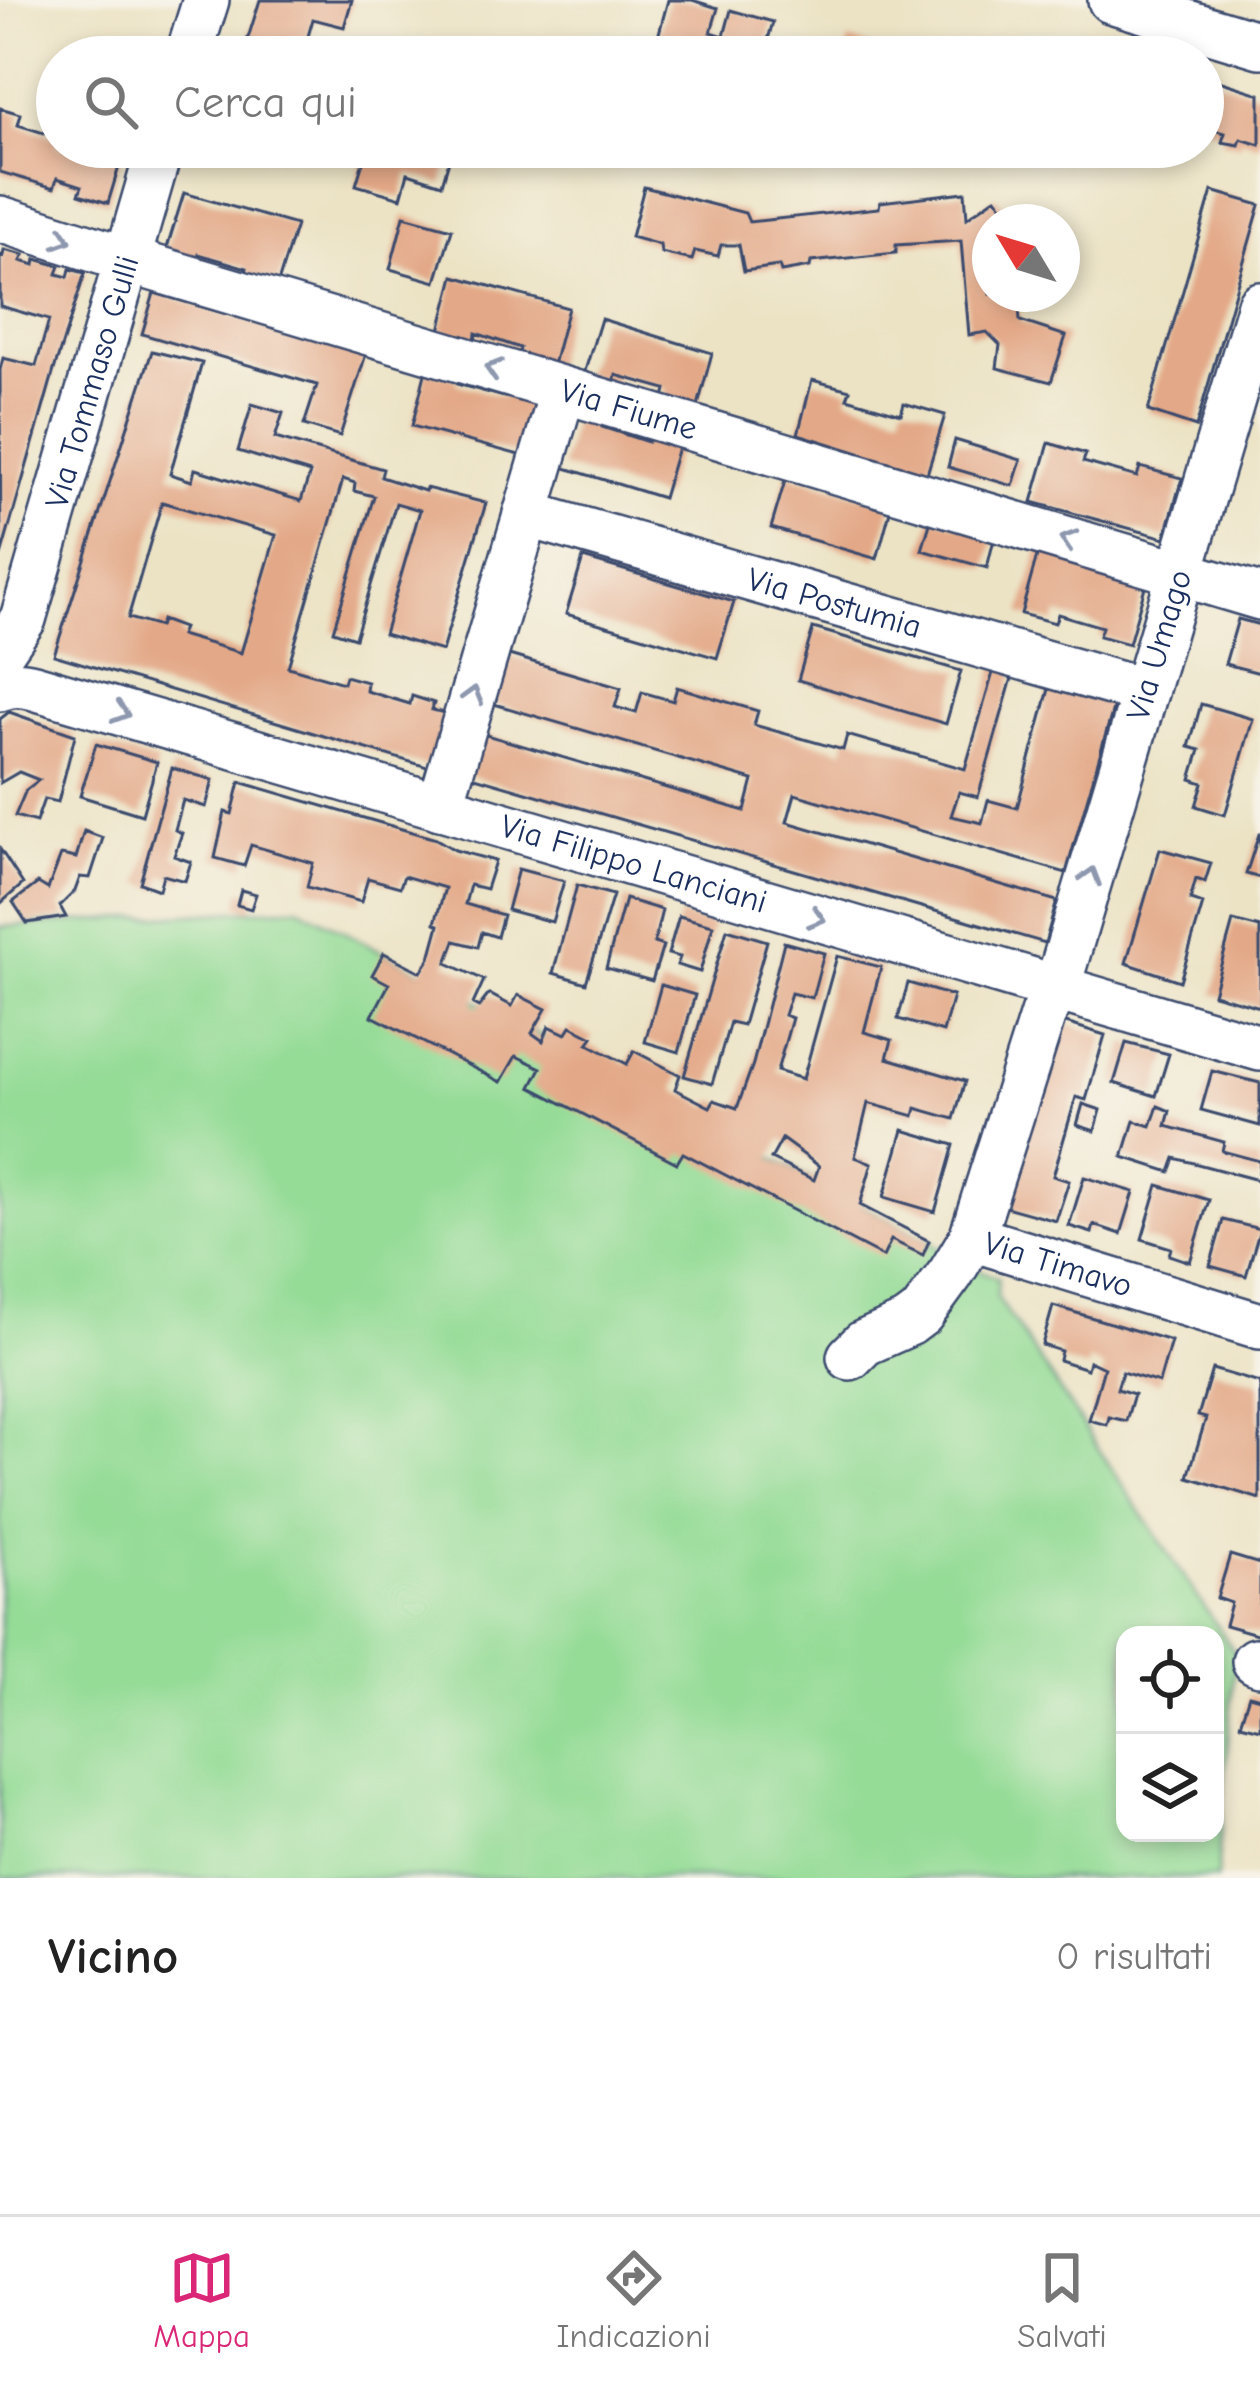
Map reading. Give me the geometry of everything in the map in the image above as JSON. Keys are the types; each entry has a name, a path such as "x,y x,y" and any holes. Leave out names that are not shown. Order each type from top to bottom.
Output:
{"street":[{"path":"195,36 206,0"},
{"path":"1111,0 1260,45"},
{"name":"Via Tommaso Gulli","path":"11,666 153,168"},
{"name":"Via Fiume","path":"0,219 1260,597"},
{"name":"Via Umago","path":"1057,988 1260,304"},
{"path":"440,807 563,390"},
{"name":"Via Postumia","path":"526,514 1145,692"},
{"name":"Via Filippo Lanciani","path":"11,666 440,807 1260,1048"},
{"name":"Via Timavo","path":"1057,988 1042,1014 972,1238 1260,1326"},
{"path":"850,1357 864,1342 922,1314 972,1238"}],"green space":[{"path":"298,907 929,1241 957,1261 998,1278 997,1297 1217,1626 1116,1626 1116,1842 1220,1842 1217,1878 0,1878 0,927"},
{"path":"1224,1637 1235,1653 1224,1790"}],"building":[{"path":"260,0 352,0 344,27 313,19 308,36 249,36"},
{"path":"668,0 692,0 718,8 711,32 724,36 658,36"},
{"path":"731,10 773,22 769,36 724,36"},
{"path":"1224,83 1260,94 1260,145 1241,139 1239,145 1224,142"},
{"path":"0,108 21,114 18,125 36,131 36,168 119,168 108,203 79,194 82,186 57,178 54,188 0,172"},
{"path":"361,168 447,168 442,184 408,173 401,198 356,185"},
{"path":"644,187 745,213 749,222 879,208 880,202 965,192 967,218 972,214 972,312 1019,312 1020,321 1066,336 1051,382 997,368 1000,345 987,332 969,335 961,241 896,245 896,253 811,262 810,267 781,272 779,266 744,271 739,245 721,245 718,256 695,251 692,260 661,253 660,245 631,237"},
{"path":"1212,191 1260,205 1196,427 1148,411"},
{"path":"184,193 296,225 278,283 245,275 247,268 199,254 197,260 166,251"},
{"path":"404,216 452,229 436,282 390,269"},
{"path":"4,250 24,255 21,261 35,265 36,259 60,266 57,274 68,277 70,269 85,273 1,556 0,370 3,358 36,366 49,320 0,306 0,255"},
{"path":"454,276 568,308 553,365 518,356 520,348 476,333 475,341 440,330"},
{"path":"154,293 366,354 340,436 304,425 317,385 142,334"},
{"path":"601,319 712,353 698,406 664,398 666,389 616,375 614,383 584,374"},
{"path":"152,351 202,363 170,474 192,481 195,469 301,501 310,473 238,451 252,404 283,413 275,438 383,469 381,477 425,491 486,503 442,651 384,634 420,510 396,503 355,638 333,631 374,496 354,491 355,483 343,479 288,667 343,683 345,676 367,682 366,691 410,704 412,696 434,703 432,710 453,715 437,770 54,655","holes":["162,502 276,535 241,653 180,635 183,628 161,620 159,627 128,618"]},
{"path":"426,370 457,378 457,384 537,401 523,456 412,426"},
{"path":"812,380 850,390 847,398 901,414 904,403 945,415 927,474 798,434"},
{"path":"575,413 648,442 650,435 679,444 663,498 562,467"},
{"path":"955,440 1021,460 1013,486 948,467"},
{"path":"1049,443 1086,454 1083,462 1137,477 1140,467 1182,478 1165,538 1032,502"},
{"path":"787,474 892,504 877,559 771,528"},
{"path":"932,517 995,535 987,568 922,550"},
{"path":"1040,545 1148,576 1129,644 1099,636 1102,627 1058,614 1055,623 1021,614"},
{"path":"583,558 734,602 717,658 566,614"},
{"path":"1238,619 1260,625 1260,673 1225,664"},
{"path":"813,628 961,671 946,724 798,680"},
{"path":"509,655 621,688 615,707 636,713 642,692 673,701 677,687 758,711 754,725 843,750 847,735 965,769 996,662 1016,664 978,797 959,792 951,816 982,823 988,800 1017,808 1053,674 1117,695 1066,873 795,794 787,822 1057,901 1045,943 468,775 483,734 745,811 753,780 494,704"},
{"path":"1201,704 1253,719 1225,815 1196,806 1203,783 1191,779 1200,750 1189,747"},
{"path":"9,712 75,735 58,802 44,799 36,822 15,816 26,790 39,780 19,772 0,783 0,719"},
{"path":"96,744 157,762 142,815 80,796"},
{"path":"172,768 213,780 206,807 183,800 175,830 182,833 174,856 191,862 185,881 163,875 159,890 140,883"},
{"path":"240,782 495,861 486,889 470,885 465,904 503,915 497,937 482,932 478,947 455,941 447,963 484,980 473,1004 479,1007 489,994 512,1006 518,995 546,1009 532,1033 543,1041 549,1026 566,1034 571,1026 593,1037 588,1044 627,1064 634,1051 680,1075 675,1089 710,1107 714,1100 737,1108 784,942 824,953 812,998 791,993 784,1015 792,1018 777,1071 803,1079 837,956 881,967 864,1032 892,1040 887,1058 965,1081 954,1119 916,1108 914,1116 868,1103 855,1157 872,1163 860,1205 929,1241 923,1255 891,1240 883,1257 683,1153 677,1163 531,1087 541,1068 516,1056 501,1082 372,1016 389,984 372,975 384,953 421,972 430,958 445,888 404,876 400,887 368,878 361,902 307,887 313,863 251,845 244,866 215,858 225,812 232,814","holes":["782,1139 819,1166 814,1180 771,1159"]},
{"path":"84,831 103,838 90,878 80,877 75,891 60,906 66,917 27,923 13,902 38,883 48,889 61,855 76,858"},
{"path":"1260,834 1260,878 1246,874"},
{"path":"0,849 23,884 0,904"},
{"path":"1160,849 1211,863 1205,882 1196,879 1190,900 1203,904 1180,981 1126,963"},
{"path":"518,869 564,881 552,922 507,910"},
{"path":"577,885 613,895 586,983 553,973"},
{"path":"241,890 256,894 251,909 237,905"},
{"path":"625,899 662,910 654,943 663,946 652,981 606,968"},
{"path":"679,916 713,925 700,972 677,965 680,957 668,954"},
{"path":"1233,921 1260,928 1260,1007 1213,994"},
{"path":"727,929 767,941 743,1025 730,1022 712,1084 684,1076"},
{"path":"908,983 953,996 943,1032 898,1019"},
{"path":"661,985 695,995 679,1052 645,1042"},
{"path":"1056,1020 1105,1035 1086,1100 1076,1097 1053,1176 1069,1181 1056,1221 1002,1206"},
{"path":"1126,1043 1169,1054 1156,1096 1114,1083"},
{"path":"1212,1071 1260,1083 1260,1126 1201,1110"},
{"path":"1083,1104 1101,1110 1095,1131 1077,1125"},
{"path":"1158,1106 1170,1111 1166,1126 1224,1142 1222,1151 1260,1161 1258,1180 1175,1158 1170,1172 1123,1157 1134,1121 1151,1126"},
{"path":"903,1130 954,1145 935,1212 884,1197"},
{"path":"1084,1177 1134,1192 1121,1234 1094,1225 1092,1233 1069,1226"},
{"path":"1158,1185 1209,1200 1190,1262 1169,1255 1171,1248 1142,1239"},
{"path":"1223,1220 1260,1229 1246,1276 1210,1266"},
{"path":"1053,1306 1171,1341 1159,1383 1122,1372 1117,1389 1134,1394 1126,1421 1109,1417 1107,1425 1089,1420 1104,1368 1089,1361 1087,1369 1059,1360 1061,1351 1042,1345"},
{"path":"1212,1369 1260,1383 1260,1499 1188,1477 1206,1418 1198,1416"},
{"path":"1230,1555 1260,1564 1260,1635 1225,1625 1231,1603 1217,1598"},
{"path":"1249,1695 1260,1698 1260,1729 1240,1724"}]}
